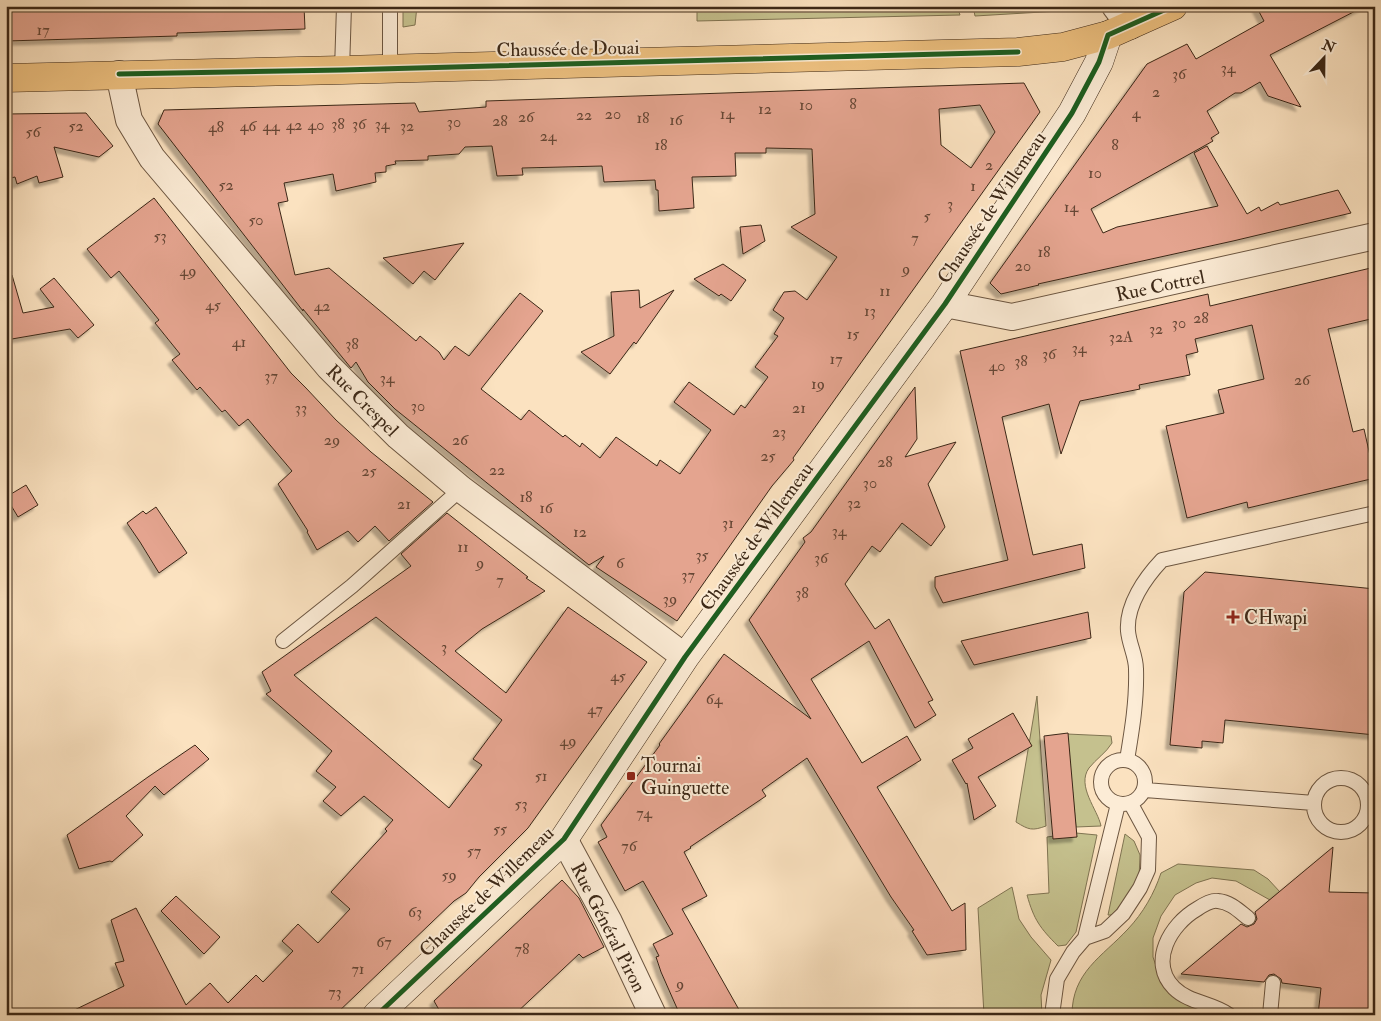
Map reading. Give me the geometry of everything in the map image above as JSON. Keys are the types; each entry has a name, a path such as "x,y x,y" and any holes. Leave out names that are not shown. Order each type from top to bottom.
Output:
{"main road":[{"name":"Chaussée de Douai","path":"6,78 1018,52 1063,47 1118,22 1172,6"}],"street":[{"name":"Chaussée de Willemeau","path":"378,1015 564,839 685,657 945,304 1072,113 1118,22"},
{"name":"Rue Crespel","path":"119,74 129,120 152,158 329,367 398,436 461,489 685,657"},
{"name":"Rue Cottrel","path":"945,304 1012,317 1375,236"},
{"name":"Rue Général Piron","path":"564,839 609,922 653,1015"}],"lane":[{"path":"342,70 344,6"},
{"path":"390,6 390,68"},
{"path":"283,641 352,586 461,489"},
{"path":"1127,760 1134,720 1136,667 1128,630 1132,608 1140,588 1162,560 1375,513"},
{"path":"1119,760 1127,760 1140,768 1146,782 1144,790 1137,800 1125,804 1111,802 1102,790 1102,774 1112,763 1119,760"},
{"path":"1144,790 1314,803"},
{"path":"1052,1015 1057,978 1073,952 1085,938 1125,804"},
{"path":"1085,938 1105,931 1123,914 1140,888 1148,870 1149,837 1125,804"},
{"path":"1229,1015 1222,1010 1191,999 1174,989 1162,962 1164,950 1172,932 1188,914 1204,904 1218,900 1233,906 1248,918"},
{"path":"1270,1015 1273,983"}],"shaded area":[{"path":"403,6 417,6 415,25 403,27"},
{"path":"782,6 957,6 960,15 697,21 697,9"},
{"path":"973,6 1077,6 1076,10 975,16"},
{"path":"1037,696 1046,826 1034,829 1016,822"},
{"path":"1067,734 1111,736 1112,743 1089,768 1085,782 1086,790 1101,826 1076,827"},
{"path":"1076,833 1097,835 1076,932 1066,945 1058,946 1038,923 1027,895 1049,893 1047,837"},
{"path":"1125,834 1134,841 1140,855 1139,879 1112,915 1108,915"},
{"path":"1178,864 1254,870 1268,879 1280,892 1270,900 1236,881 1212,878 1196,883 1175,895 1161,916 1153,938 1153,957 1165,988 1178,1000 1212,1015 1072,1015 1073,1000 1077,987 1090,966 1128,929 1143,910 1161,873"},
{"path":"1012,887 1019,919 1031,937 1051,960 1041,995 1042,1015 984,1015 978,908"}],"building":[{"path":"6,6 304,6 305,29 177,33 177,36 6,41"},
{"path":"1256,6 1365,6 1270,55 1301,107 1268,96 1260,82 1241,93 1235,93 1207,111 1219,133 1211,138 1213,141 1091,209 1103,233 1117,227 1218,206 1194,153 1207,146 1247,214 1259,207 1261,211 1278,202 1280,205 1338,190 1351,213 1001,294 990,283 1147,64 1187,44 1196,59 1264,21"},
{"path":"1024,83 1040,112 793,458 794,460 772,486 677,621 596,567 604,556 589,565 395,409 368,382 356,362 351,368 303,309 303,311 158,124 164,110 415,103 419,112 486,107 486,101","holes":["980,105 995,132 971,168 941,145 939,109","492,146 497,176 523,175 522,168 602,166 604,182 655,180 656,190 658,190 659,211 694,208 692,177 736,176 735,153 766,153 766,148 812,149 815,214 791,227 837,257 807,300 795,291 784,292 773,310 784,318 774,334 778,336 755,367 768,377 745,408 741,405 734,415 689,382 674,402 711,430 680,474 660,460 657,466 616,437 600,458 582,443 580,447 565,435 563,437 529,410 521,420 481,389 543,311 520,293 469,356 455,346 444,360 439,352 420,336 416,341 329,268 295,275 278,203 288,201 284,183 333,174 336,191 376,182 375,173 386,172 386,166 396,164 395,161 428,160 428,156 459,154 465,147"]},
{"path":"86,113 113,146 99,157 54,147 63,177 39,183 37,176 17,184 15,177 6,179 6,114"},
{"path":"154,198 291,373 336,420 371,452 433,502 389,541 375,526 358,542 348,531 317,550 308,531 278,484 292,471 248,419 239,426 225,410 222,412 200,387 197,390 172,360 180,354 155,323 159,320 119,271 111,278 87,249"},
{"path":"761,225 765,241 743,254 740,227"},
{"path":"464,243 435,280 424,271 413,284 383,258"},
{"path":"723,264 746,280 731,301 721,294 719,296 694,279"},
{"path":"1375,267 1375,318 1328,329 1353,432 1364,429 1375,478 1248,508 1247,502 1187,518 1166,426 1224,413 1218,390 1264,379 1252,325 1195,339 1198,352 1186,355 1190,375 1139,385 1140,389 1080,401 1061,454 1049,404 1002,417 1033,555 1082,544 1085,568 943,603 935,587 935,577 1008,560 960,351 1208,294 1210,306"},
{"path":"6,275 12,275 23,313 54,307 40,289 54,278 94,325 78,338 70,329 6,340"},
{"path":"639,290 640,308 674,290 636,344 634,342 610,374 581,352 614,336 611,292"},
{"path":"915,387 917,439 905,457 956,442 928,484 945,527 931,546 902,523 880,552 872,546 845,584 875,629 889,619 933,700 928,702 936,715 915,728 869,641 811,679 862,763 907,736 921,760 877,787 952,911 965,903 966,950 927,955 912,931 914,930 891,897 807,758 762,790 766,796 684,852 707,896 682,909 742,1015 680,1015 661,972 656,957 659,956 653,944 673,934 643,881 625,891 598,842 607,837 601,825 724,654 811,719 749,620 805,542 803,538 811,532"},
{"path":"26,485 38,505 18,517 6,497"},
{"path":"156,507 187,553 159,573 127,523 143,511 146,514"},
{"path":"447,513 528,577 526,578 545,591 482,629 455,651 506,693 568,607 647,662 528,828 479,877 466,893 454,901 335,1015 64,1015 124,986 115,963 124,961 111,920 136,908 186,1005 210,983 228,1003 256,975 263,982 293,951 282,941 298,924 318,943 350,909 331,892 387,831 385,829 393,820 364,796 341,816 323,801 336,787 316,771 332,751 266,694 271,691 262,672 411,566 401,554","holes":["376,617 502,720 473,759 482,765 449,808 294,675"]},
{"path":"1205,572 1375,589 1375,735 1225,720 1223,743 1202,741 1202,748 1170,745 1184,592"},
{"path":"1088,612 1091,638 974,665 961,641"},
{"path":"1013,713 1032,746 978,777 996,806 974,820 967,783 952,760 973,748 968,739"},
{"path":"1068,733 1077,837 1053,839 1044,736"},
{"path":"195,745 209,759 164,795 155,786 126,816 143,835 112,862 79,869 67,835"},
{"path":"1333,847 1329,892 1375,893 1375,1015 1318,1015 1321,988 1282,983 1281,979 1274,974 1269,975 1264,982 1181,974 1241,924 1247,927 1254,924 1257,919 1255,912"},
{"path":"562,880 579,898 604,947 583,958 579,954 514,1015 442,1015 434,1001"},
{"path":"176,896 220,937 204,954 161,911"}],"cycle path":[{"path":"377,1015 564,839 685,657 945,304 1072,113 1099,62 1108,35 1173,6"},
{"path":"119,74 1018,52"}],"place":[{"name":"CHwapi","path":"1233,617"},
{"name":"Tournai Guinguette","path":"631,776"}]}
